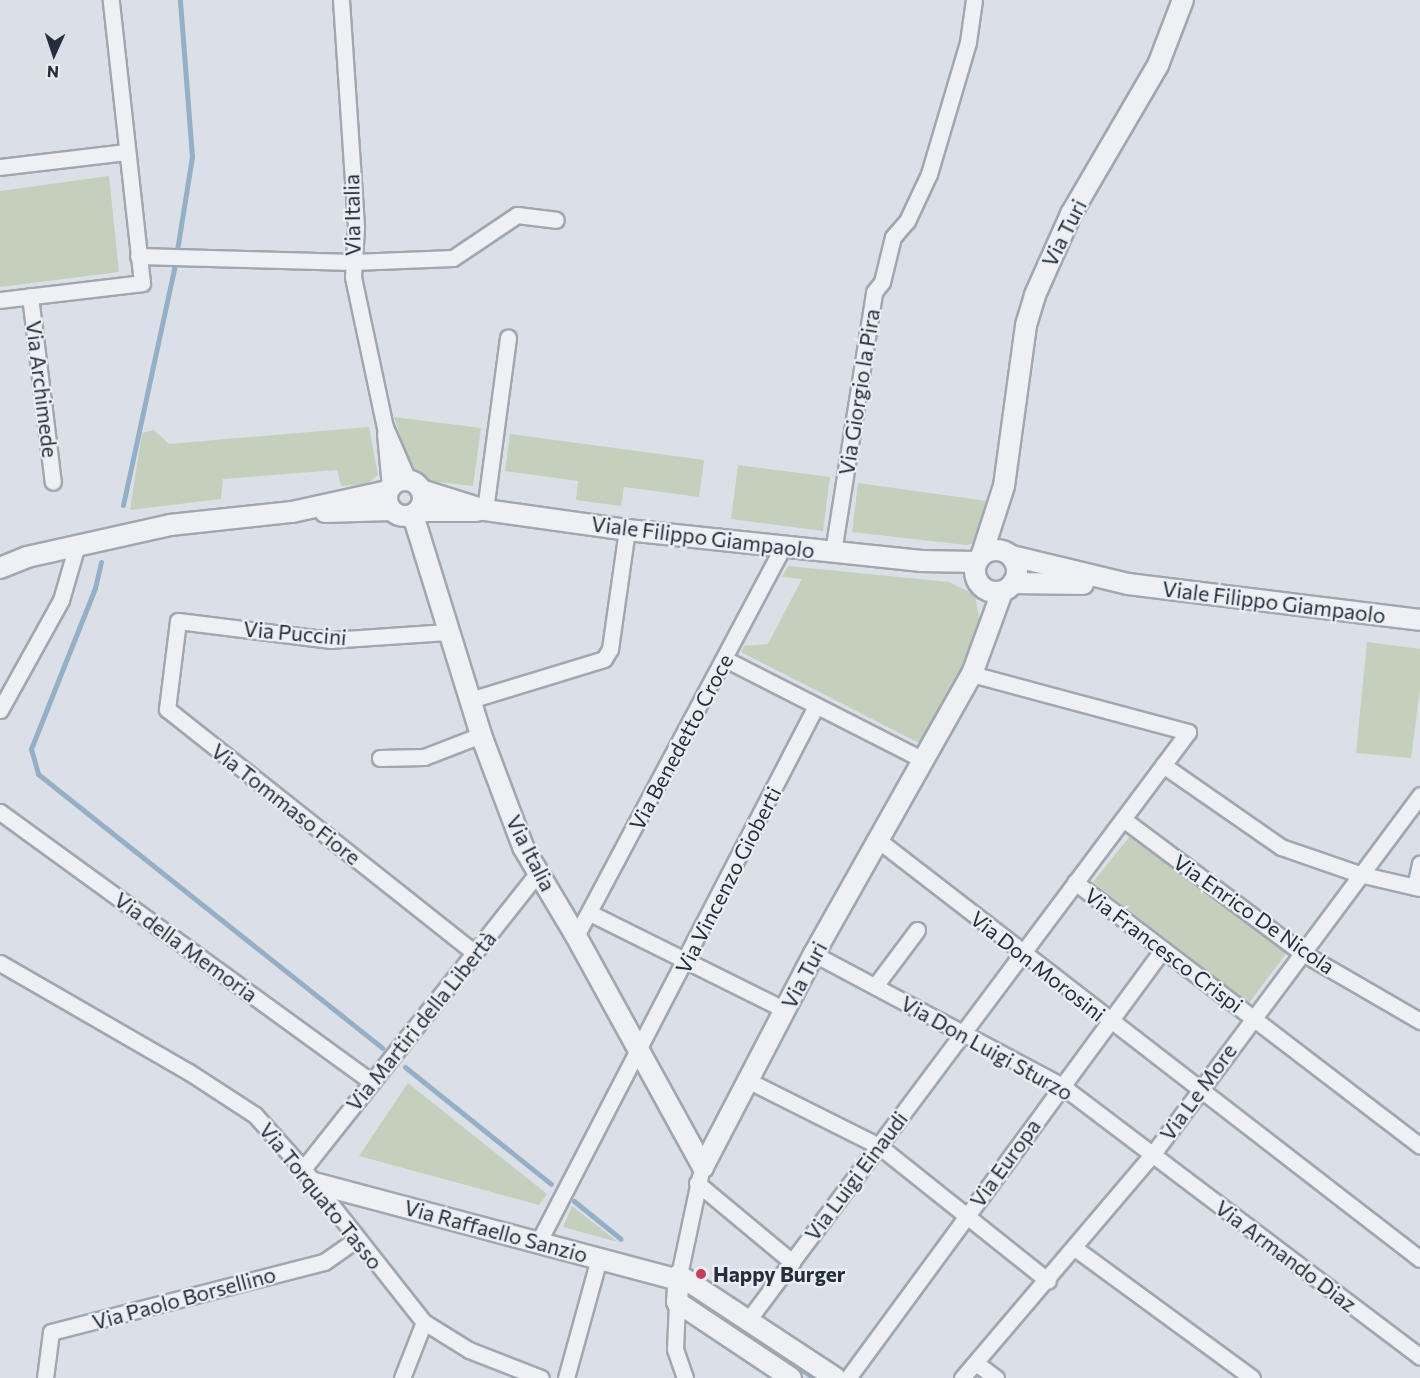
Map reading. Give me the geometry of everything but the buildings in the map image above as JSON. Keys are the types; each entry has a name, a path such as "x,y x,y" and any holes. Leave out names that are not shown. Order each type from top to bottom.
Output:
{"street":[{"path":"0,300 142,283 144,256 125,152 111,0"},
{"name":"Via Italia","path":"342,0 356,228 353,262 362,330 400,492"},
{"name":"Via Giorgio la Pira","path":"833,552 874,292 882,282 893,237 907,221 929,174 968,42 974,0"},
{"name":"Via Turi","path":"1004,486 1026,326 1035,295 1061,233 1158,65 1183,0"},
{"path":"0,167 125,152"},
{"path":"144,256 353,262 453,258 517,215 556,220"},
{"name":"Via Archimede","path":"30,296 53,482"},
{"path":"485,510 508,338"},
{"path":"1004,486 1010,555 1017,574 1007,587 989,592 978,566 1004,486"},
{"path":"400,492 422,505 416,513"},
{"name":"Viale Filippo Giampaolo","path":"0,567 27,557 170,525 292,512 400,492 485,510 627,530 978,566"},
{"name":"Viale Filippo Giampaolo","path":"400,492 405,517 416,513 456,514 485,510"},
{"name":"Via Italia","path":"416,513 447,632 481,735 523,847 576,936 700,1175"},
{"path":"470,700 604,659 610,649 627,530"},
{"path":"0,710 61,600 77,545"},
{"name":"Via Benedetto Croce","path":"576,936 783,547"},
{"path":"978,566 992,550 1010,555"},
{"name":"Viale Filippo Giampaolo","path":"1010,555 1128,584 1420,620"},
{"name":"Viale Filippo Giampaolo","path":"0,559 27,557"},
{"name":"Viale Filippo Giampaolo","path":"1007,587 1128,584"},
{"name":"Via Turi","path":"685,1378 675,1349 678,1278 700,1175 814,954 972,674 1007,587"},
{"name":"Via Puccini","path":"178,621 331,640 447,632"},
{"name":"Via Tommaso Fiore","path":"178,621 167,709 475,953"},
{"path":"725,659 923,760"},
{"name":"Via Luigi Einaudi","path":"749,1320 1188,732 972,674"},
{"name":"Via Vincenzo Gioberti","path":"539,1241 687,961 816,706"},
{"path":"380,758 424,757 481,735"},
{"path":"1163,765 1281,847 1359,874 1417,888 1420,864"},
{"name":"Via Le More","path":"962,1378 1076,1249 1152,1155 1252,1017 1420,795"},
{"name":"Via della Memoria","path":"0,812 371,1082"},
{"name":"Via Enrico De Nicola","path":"1123,819 1301,952 1420,1021"},
{"name":"Via Don Morosini","path":"878,840 1199,1091 1420,1259"},
{"name":"Via Martiri della Libertà","path":"309,1176 371,1082 538,873"},
{"name":"Via Francesco Crispi","path":"1075,882 1420,1146"},
{"path":"590,913 785,1010"},
{"path":"875,986 917,930"},
{"name":"Via Europa","path":"848,1378 1162,949"},
{"name":"Via Don Luigi Sturzo","path":"814,954 1062,1086 1152,1155"},
{"name":"Via Torquato Tasso","path":"0,963 189,1072 255,1115 309,1176 356,1240 424,1322 470,1350 542,1378"},
{"path":"749,1081 879,1146 1048,1281"},
{"name":"Via Armando Diaz","path":"1152,1155 1420,1357"},
{"path":"700,1175 792,1262"},
{"name":"Via Raffaello Sanzio","path":"309,1176 678,1278 749,1320 835,1378"},
{"name":"Via Paolo Borsellino","path":"45,1378 51,1332 324,1262 356,1240"},
{"path":"1076,1249 1252,1378"},
{"path":"566,1378 599,1258"},
{"path":"677,1302 791,1378"},
{"path":"402,1378 424,1322"},
{"path":"976,1363 996,1378"}],"green space":[{"path":"109,176 119,272 0,287 0,191"},
{"path":"394,417 481,428 473,486 429,481 411,470"},
{"path":"369,427 378,475 367,484 341,486 337,470 223,479 221,499 130,510 142,433 154,430 169,444"},
{"path":"510,434 704,460 699,497 624,487 621,506 576,500 578,481 505,471"},
{"path":"738,465 830,477 823,531 731,519"},
{"path":"858,483 987,501 983,533 976,543 966,545 852,532"},
{"path":"788,566 949,582 975,595 979,618 969,655 919,743 741,652 744,646 768,644 802,579 782,577"},
{"path":"1367,642 1420,649 1420,690 1411,758 1356,753"},
{"path":"1130,836 1288,951 1249,1003 1093,882"},
{"path":"408,1083 547,1194 539,1205 359,1156"},
{"path":"572,1206 618,1242 563,1227"}],"waterway":[{"path":"123,505 174,269 192,157 180,0"},
{"path":"101,562 95,588 31,749 38,774 382,1048"},
{"path":"405,1067 551,1184"},
{"path":"574,1201 621,1239"},
{"path":"700,1302 814,1378"}],"place":[{"name":"Happy Burger","path":"701,1274"}]}
